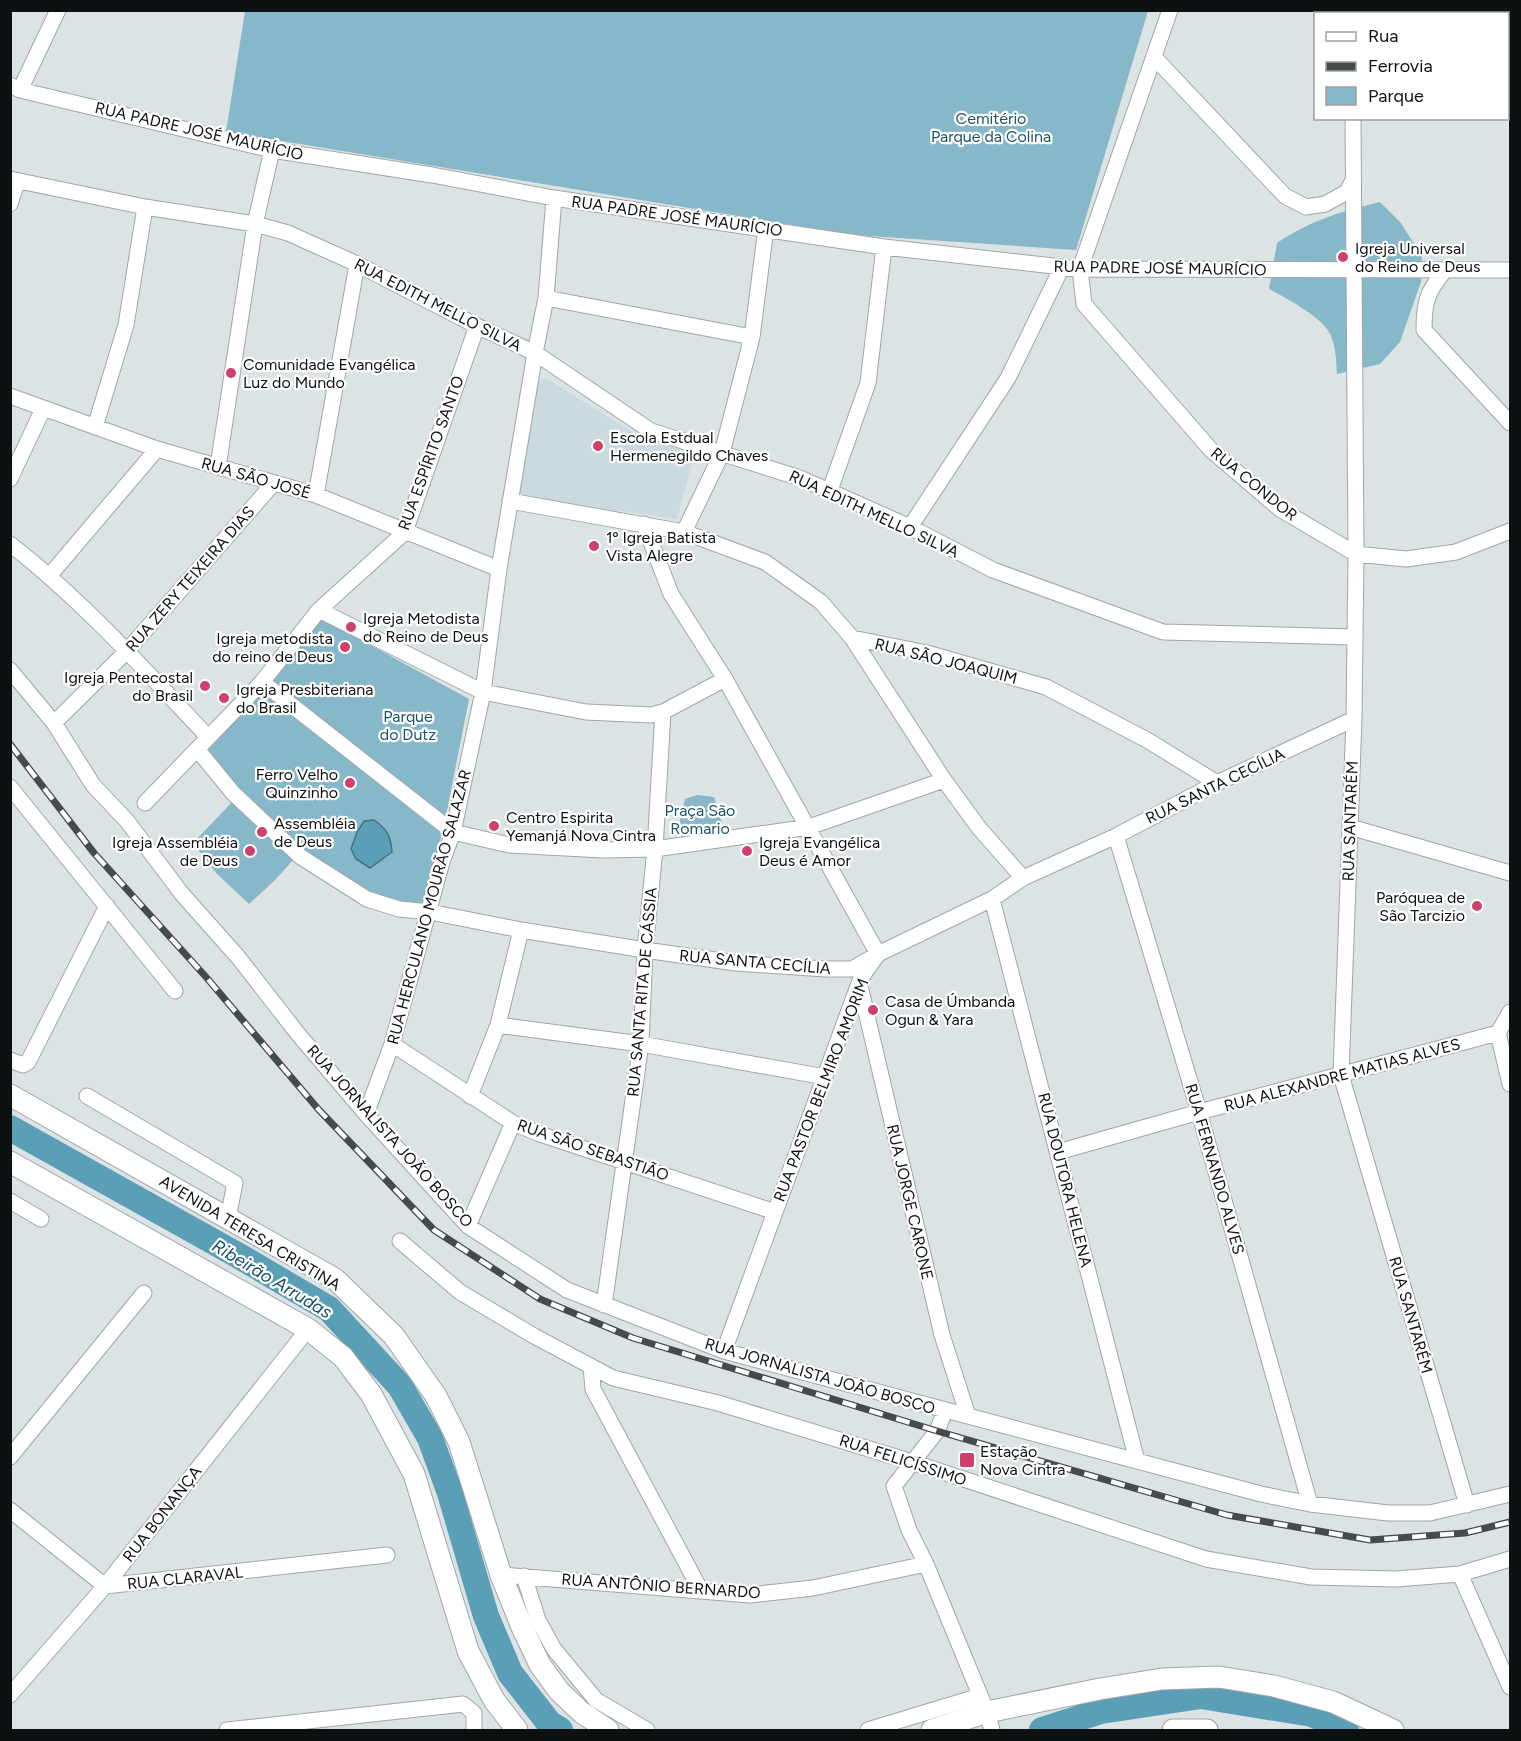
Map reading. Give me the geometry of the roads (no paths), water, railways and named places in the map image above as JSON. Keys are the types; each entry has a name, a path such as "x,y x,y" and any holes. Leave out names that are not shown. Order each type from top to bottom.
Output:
{"main road":[{"name":"AVENIDA TERESA CRISTINA","path":"10,1095 335,1279 394,1336 436,1396 459,1442 501,1575 540,1665 559,1691 573,1705 608,1731"},
{"path":"10,1162 308,1329 343,1358 371,1394 414,1474 468,1651 494,1700 517,1731"},
{"path":"934,1723 987,1715 1100,1689 1162,1679 1219,1677 1274,1686 1333,1702 1393,1731"},
{"path":"1173,1731 1207,1731"}],"street":[{"path":"14,90 57,10"},
{"path":"1080,269 1170,10"},
{"path":"1154,57 1285,196 1306,207 1325,204 1347,192 1352,182"},
{"name":"RUA PADRE JOSÉ MAURÍCIO","path":"14,90 272,150 432,175 554,198 884,247 1080,269 1510,270"},
{"name":"RUA SANTARÉM","path":"1353,120 1356,554 1354,719 1341,1075 1467,1505"},
{"path":"218,467 255,224 272,150"},
{"path":"10,204 14,181"},
{"name":"RUA EDITH MELLO SILVA","path":"14,181 145,207 255,224 288,233 357,264 477,326 535,352 651,431 800,478 910,528 993,570 1163,632 1354,637"},
{"name":"RUA HERCULANO MOURÃO SALAZAR","path":"366,1114 392,1044 430,912 442,861 453,832 483,692 499,569 546,298 554,198"},
{"path":"95,427 126,325 145,207"},
{"path":"684,532 722,453 752,337 766,228"},
{"path":"830,490 868,383 884,247"},
{"path":"316,495 357,264"},
{"path":"910,528 1008,378 1062,267"},
{"name":"RUA CONDOR","path":"1080,269 1084,304 1211,450 1280,509 1356,554 1406,560 1456,552 1510,531"},
{"path":"1445,270 1431,287 1424,306 1424,330 1510,423"},
{"path":"546,298 752,337"},
{"name":"RUA ESPÍRITO SANTO","path":"145,803 262,682 319,610 405,532 477,326"},
{"name":"RUA SÃO JOSÉ","path":"10,396 157,449 316,495 499,569"},
{"path":"10,479 43,409"},
{"path":"50,575 157,449"},
{"name":"RUA ZERY TEIXEIRA DIAS","path":"54,723 127,651 273,484"},
{"name":"RUA SÃO JOAQUIM","path":"510,501 684,532 765,562 821,602 852,638 927,653 1046,687 1147,740 1217,783"},
{"path":"644,524 671,594 725,679 878,954"},
{"path":"10,544 50,575 127,651 208,737"},
{"path":"319,610 483,692 586,712 651,715 663,712 725,679"},
{"path":"852,638 944,780 979,828 1023,878"},
{"name":"RUA JORNALISTA JOÃO BOSCO","path":"10,670 54,723 93,785 127,821 182,894 238,957 286,1019 366,1114 468,1226 567,1290 724,1352 1261,1494 1310,1504 1388,1513 1430,1513 1510,1494"},
{"path":"262,682 453,832 509,845 603,850 655,849 809,827 944,780"},
{"name":"RUA SANTA RITA DE CÁSSIA","path":"604,1305 641,1044 645,950 655,849 663,712"},
{"name":"RUA SANTA CECÍLIA","path":"196,749 233,793 301,857 367,899 399,909 430,912 521,930 645,950 736,963 852,969 992,899 1023,878 1116,836 1217,783 1354,719"},
{"path":"11,790 175,992"},
{"path":"1350,828 1510,873"},
{"name":"RUA FERNANDO ALVES","path":"1116,836 1199,1112 1310,1504"},
{"name":"RUA DOUTORA HELENA","path":"992,899 1137,1461"},
{"path":"14,1062 24,1065 28,1062 106,906"},
{"path":"470,1096 498,1025 521,930"},
{"name":"RUA PASTOR BELMIRO AMORIM","path":"724,1352 860,986 861,978 878,954"},
{"name":"RUA JORGE CARONE","path":"860,986 942,1335 968,1416"},
{"path":"1510,1012 1504,1035 1510,1084"},
{"path":"498,1025 641,1044 825,1077"},
{"name":"RUA ALEXANDRE MATIAS ALVES","path":"1058,1152 1199,1112 1504,1035"},
{"name":"RUA SÃO SEBASTIÃO","path":"392,1044 513,1123 775,1212"},
{"path":"87,1096 235,1183 228,1218"},
{"path":"468,1226 513,1123"},
{"path":"10,1201 41,1219"},
{"name":"RUA FELICÍSSIMO","path":"400,1242 460,1292 534,1336 613,1378 718,1403 912,1462 1206,1559 1311,1577 1396,1579 1460,1574 1510,1559"},
{"path":"10,1457 144,1293"},
{"name":"RUA BONANÇA","path":"10,1695 105,1587 308,1329"},
{"path":"591,1366 593,1389 701,1591"},
{"path":"945,1411 937,1431 894,1486 909,1530 926,1564 987,1715"},
{"name":"RUA CLARAVAL","path":"10,1510 105,1587 387,1555"},
{"name":"RUA ANTÔNIO BERNARDO","path":"501,1575 750,1595 813,1588 926,1564"},
{"path":"1460,1574 1510,1687"},
{"path":"524,1576 538,1620 554,1649 596,1700 647,1731"},
{"path":"227,1731 310,1726 463,1704 474,1713 475,1729"},
{"path":"872,1730 934,1723"}],"waterway":[{"name":"Ribeirão Arrudas","path":"10,1128 329,1309 400,1386 430,1438 450,1493 486,1616 510,1673 549,1723 560,1730"},
{"name":"Ribeirão Arrudas","path":"1042,1730 1101,1711 1201,1696 1312,1714 1346,1730"}],"railway":[{"path":"10,744 94,853 206,977 319,1110 434,1230 540,1299 633,1338 937,1431 1227,1515 1370,1540 1465,1533 1510,1522"}],"place":[{"name":"Igreja Universal do Reino de Deus","path":"1343,257"},
{"name":"Comunidade Evangélica Luz do Mundo","path":"231,373"},
{"name":"Escola Estdual Hermenegildo Chaves","path":"598,446"},
{"name":"1º Igreja Batista Vista Alegre","path":"594,546"},
{"name":"Igreja Metodista do Reino de Deus","path":"351,627"},
{"name":"Igreja metodista do reino de Deus","path":"345,647"},
{"name":"Igreja Pentecostal do Brasil","path":"205,686"},
{"name":"Igreja Presbiteriana do Brasil","path":"224,698"},
{"name":"Ferro Velho Quinzinho","path":"350,783"},
{"name":"Centro Espirita Yemanjá Nova Cintra","path":"494,826"},
{"name":"Assembléia de Deus","path":"262,832"},
{"name":"Igreja Assembléia de Deus","path":"250,851"},
{"name":"Igreja Evangélica Deus é Amor","path":"747,851"},
{"name":"Paróquea de São Tarcizio","path":"1477,906"},
{"name":"Casa de Úmbanda Ogun & Yara","path":"873,1010"},
{"name":"Estação Nova Cintra","path":"967,1460"}],"park label":[{"name":"Cemitério Parque da Colina","path":"991,127"},
{"name":"Parque do Dutz","path":"408,725"},
{"name":"Praça São Romario","path":"700,819"}]}
